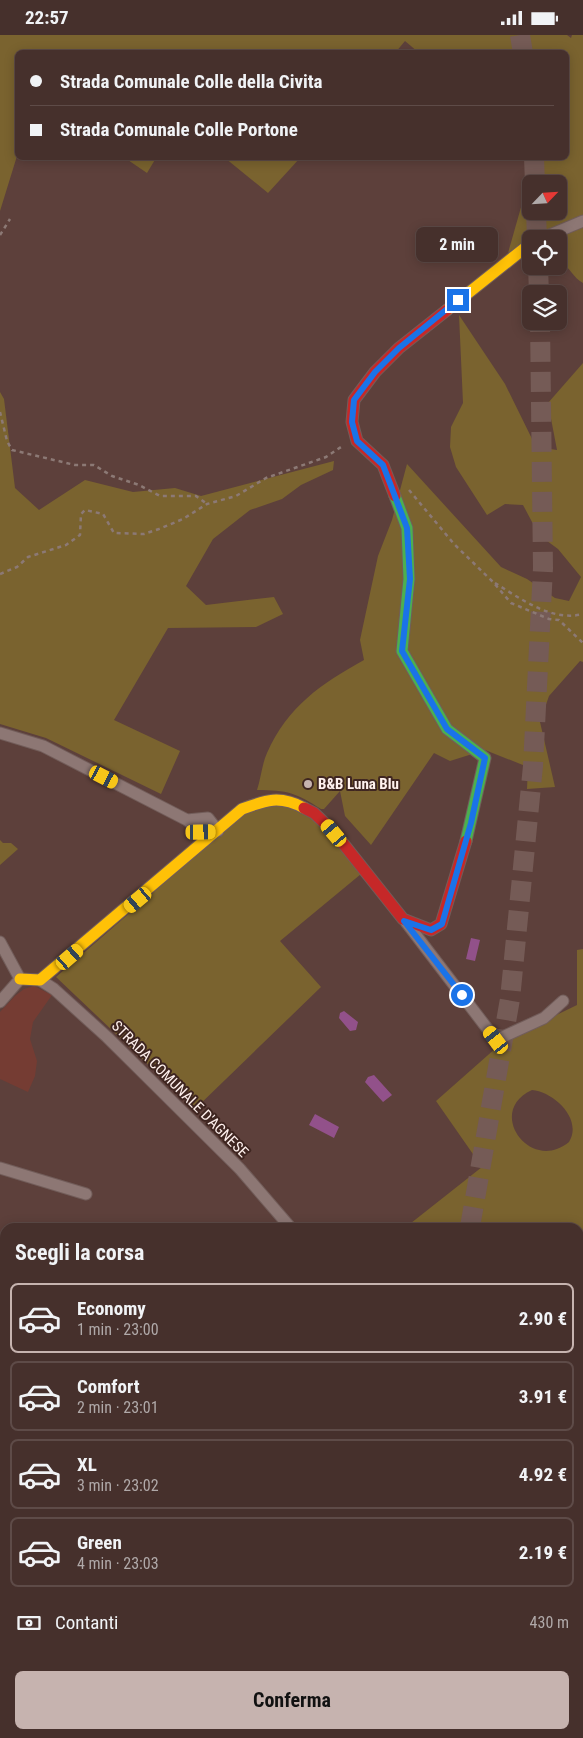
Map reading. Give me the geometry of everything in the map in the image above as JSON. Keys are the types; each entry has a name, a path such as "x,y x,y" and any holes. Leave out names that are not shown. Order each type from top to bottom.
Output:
{"street":[{"path":"562,230 583,221"},
{"path":"404,921 431,930 442,924 471,823 485,758 447,729 402,651 410,579 407,528 383,465 357,441 352,422 354,400 375,372 399,348 522,250"},
{"path":"0,733 43,746 187,820 208,818 218,831"},
{"path":"20,979 40,980 242,809 254,802 267,798 288,799 305,806 325,822 496,1040 544,1018 563,1001"},
{"path":"0,942 20,979"},
{"path":"0,1002 20,979"},
{"name":"STRADA COMUNALE D'AGNESE","path":"40,980 54,989 114,1044 240,1169 287,1223"},
{"path":"0,1168 86,1194"}],"path":[{"path":"0,235 10,219"},
{"path":"0,412 7,441 12,450 75,465 94,465 105,469 112,476 139,485 160,496 196,496 207,504"},
{"path":"0,574 17,567 28,557 66,545 76,539 80,535 81,515 85,510 103,515 114,533 144,534 183,519 207,504 236,496 266,478 307,465 326,457 339,447 357,441"},
{"path":"403,484 454,544 494,582 511,603 559,620 583,643"},
{"path":"494,582 524,601 558,615 583,614"}],"shaded area":[{"path":"0,35 567,35 571,38 572,35 583,35 583,283 567,267 567,230 522,230 522,244 508,253 522,204 522,220 568,220 568,175 530,175 534,160 569,160 569,50 416,50 405,41 398,50 15,50 15,160 0,211"},
{"path":"128,160 155,160 147,173"},
{"path":"227,160 298,160 268,193"},
{"path":"459,315 505,384 536,447 557,450 548,403 583,363 583,662 580,661 549,696 540,722 555,787 527,789 528,767 485,750 450,761 434,753 371,845 345,816 340,791 324,809 321,809 291,793 257,790 267,753 275,736 285,722 307,698 334,678 364,660 360,640 378,556 392,520 407,464 501,567 527,579 555,598 569,601 581,577 558,549 539,535 523,505 505,504 487,515 456,467 450,447 451,427 463,403"},
{"path":"0,392 4,399 15,488 39,510 85,480 133,492 175,488 201,496 334,461 333,470 301,485 282,499 250,510 213,539 186,586 206,605 274,597 283,614 256,627 168,628 114,720 180,751 161,794 46,738 0,724"},
{"path":"280,803 317,821 361,874 280,941 321,987 195,1109 56,977 247,811"},
{"path":"0,840 3,843 11,843 18,849 0,865"},
{"path":"471,938 480,940 475,961 466,959"},
{"path":"583,949 583,1223 411,1223 482,1167 436,1101 505,1040 577,1005 577,950","holes":["532,1090 557,1101 569,1116 572,1124 572,1133 569,1142 554,1150 540,1150 528,1145 518,1136 513,1124 512,1111 518,1100"]},
{"path":"34,986 52,995 33,1022 30,1039 37,1061 35,1076 28,1092 0,1079 0,1012 24,989"},
{"path":"344,1011 358,1022 356,1030 350,1031 339,1018 340,1013"},
{"path":"374,1075 392,1095 383,1102 365,1082 368,1077"},
{"path":"315,1114 339,1127 334,1138 309,1125"}],"tunnel":[{"path":"520,35 522,50"},
{"path":"534,160 535,175"},
{"path":"536,220 537,230"},
{"path":"538,275 539,285"},
{"path":"471,1223 510,999 533,766 543,568 540,330"}],"traffic: fast":[{"path":"395,496 407,528 409,579 402,651 447,729 485,758 466,841"}],"traffic: slow":[{"path":"447,310 522,250"},
{"path":"20,979 40,980 242,809 273,800 288,801 304,808"}],"traffic: jam":[{"path":"395,496 383,465 357,441 352,422 354,400 375,372 399,348 447,310"},
{"path":"304,808 314,813 334,832 403,919 431,930 441,924 466,841"}],"place":[{"name":"B&B Luna Blu","path":"308,784"}],"route":[{"path":"458,300 399,348 375,372 354,400 352,422 357,441 383,465 407,528 410,579 402,651 447,729 485,758 471,823 442,924 431,930 404,921 462,995"}]}
